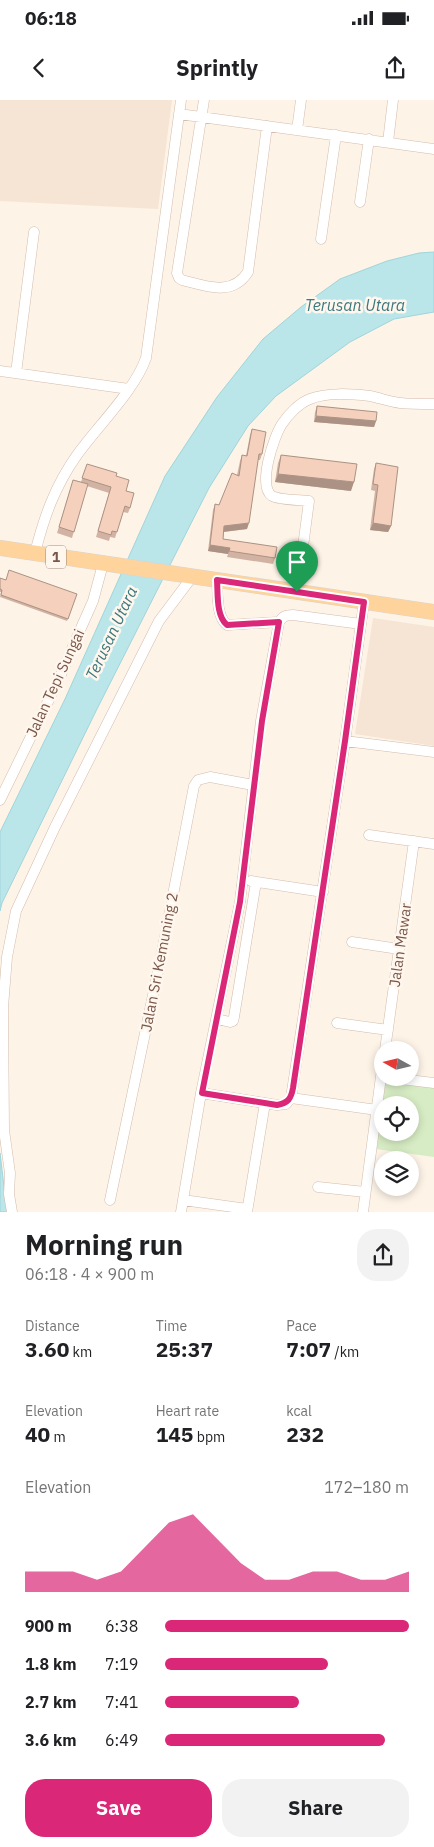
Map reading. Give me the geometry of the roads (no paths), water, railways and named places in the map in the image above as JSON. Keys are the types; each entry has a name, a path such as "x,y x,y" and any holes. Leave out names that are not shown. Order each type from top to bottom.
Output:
{"main road":[{"name":"1","path":"0,548 434,612"}],"street":[{"path":"35,553 45,515 65,473 143,368 147,351 181,100"},
{"path":"204,100 177,273 178,278 182,280 228,288 236,286 248,272 268,126"},
{"path":"297,130 301,100"},
{"path":"388,142 393,100"},
{"path":"179,114 434,149"},
{"path":"321,239 336,135"},
{"path":"360,202 369,139"},
{"path":"16,373 34,232"},
{"path":"0,371 129,389"},
{"path":"297,592 309,501 274,497 267,490 266,484 274,437 283,422 296,408 308,400 326,394 371,396 399,403 434,404"},
{"name":"Jalan Tepi Sungai","path":"0,800 59,679 108,565"},
{"path":"12,1212 9,1194 10,1173 4,1130 3,1014 7,957 16,912 54,827 160,620 192,577"},
{"path":"217,580 220,615 223,622 227,625 279,622"},
{"path":"202,1093 277,1105 286,1104 291,1098 323,892 364,602"},
{"path":"181,1212 243,880 253,785 279,622 282,617 293,615 361,624"},
{"path":"345,741 434,752"},
{"name":"Jalan Sri Kemuning 2","path":"110,1200 194,786 198,780 210,777 253,785"},
{"path":"369,835 434,844"},
{"name":"Jalan Mawar","path":"386,1041 414,841"},
{"path":"243,880 323,892"},
{"path":"217,1019 233,1021 256,882"},
{"path":"352,942 399,948"},
{"path":"337,1023 388,1030"},
{"path":"419,1082 434,1084"},
{"path":"291,1098 374,1110"},
{"path":"183,1200 247,1211 265,1103"},
{"path":"363,1212 374,1130"},
{"path":"318,1187 365,1192"}],"water":[{"name":"Terusan Utara","path":"434,252 434,312 394,319 350,342 276,396 248,426 209,488 97,709 2,903 0,911 0,832 65,699 165,476 217,397 263,339 301,307 340,279 387,261 419,253"},
{"path":"0,1153 7,1212 0,1212"}]}
